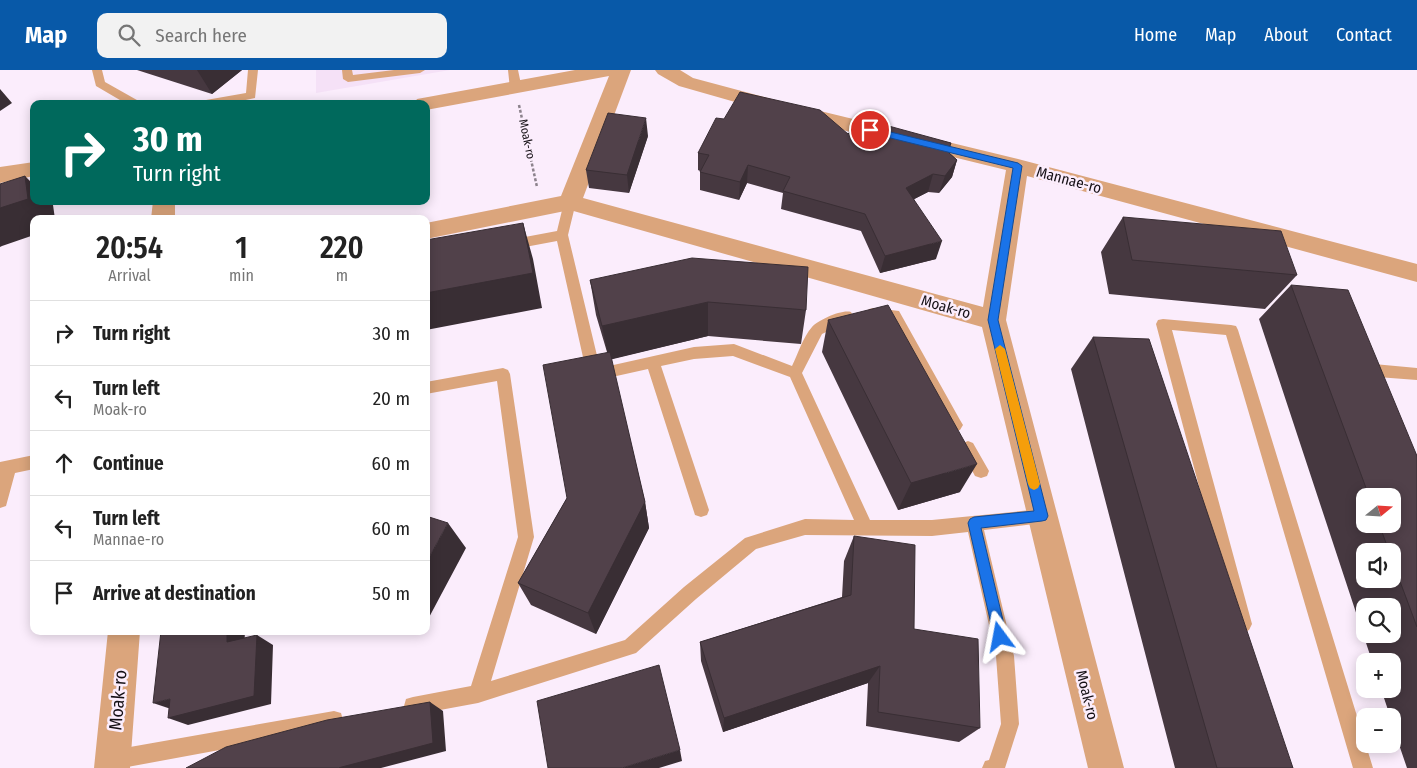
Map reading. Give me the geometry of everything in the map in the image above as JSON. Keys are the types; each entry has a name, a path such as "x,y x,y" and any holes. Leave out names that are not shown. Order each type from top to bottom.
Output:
{"street":[{"path":"430,102 514,79 608,70"},
{"path":"570,202 621,70"},
{"name":"Mannae-ro","path":"665,70 686,82 777,107 1018,166 1417,273"},
{"path":"993,320 1018,166"},
{"path":"0,175 30,170"},
{"name":"Moak-ro","path":"430,230 570,202 993,320 1106,768"},
{"name":"Moak-ro","path":"113,764 124,635"}],"lane":[{"path":"97,70 100,84 130,100"},
{"path":"228,100 251,96 253,70"},
{"path":"347,70 348,80 381,73 420,70"},
{"path":"570,202 562,235 594,375 694,353 734,350 796,373 865,527"},
{"path":"494,248 562,235"},
{"path":"796,373 818,330 839,318 869,312 894,315 980,471"},
{"path":"1248,642 1164,324 1231,330 1363,768"},
{"path":"653,362 701,510"},
{"path":"1370,386 1363,369 1417,374"},
{"path":"430,387 503,374 526,538 478,694"},
{"path":"0,501 4,468 30,463"},
{"path":"392,710 478,694 630,646 751,543 805,527 932,528 1042,516"},
{"path":"974,523 1005,656 1010,724 996,767 992,768"},
{"path":"113,764 354,717"}],"path":[{"name":"Moak-ro","path":"514,79 542,207"}],"shaded area":[{"path":"316,70 450,70 316,93"}],"building":[{"path":"740,92 820,110 848,134 863,119 951,143 948,152 957,160 945,176 933,174 906,188 942,241 885,256 865,214 783,191 790,177 748,165 740,182 700,172 709,155 698,153 716,118 724,119"},
{"path":"608,113 646,118 627,175 586,170"},
{"path":"25,176 28,199 0,208 0,184"},
{"path":"1123,217 1281,231 1297,275 1132,260"},
{"path":"523,223 533,273 430,292 430,239"},
{"path":"692,258 808,267 806,310 708,302 602,326 590,280"},
{"path":"1291,285 1348,290 1417,456 1417,627 1401,584 1401,543 1386,543 1382,533 1401,533 1401,488 1366,488"},
{"path":"888,305 977,464 911,483 828,320"},
{"path":"1093,337 1149,339 1293,768 1217,768"},
{"path":"610,352 645,502 588,613 518,583 567,498 543,365"},
{"path":"430,517 448,523 430,556"},
{"path":"854,536 915,545 914,629 978,639 980,728 878,712 880,666 724,718 700,642 851,595"},
{"path":"161,635 227,635 227,642 257,635 254,696 168,718 170,699 153,703"},
{"path":"659,665 680,750 622,768 548,768 537,701"},
{"path":"430,702 433,743 338,768 186,768 226,747 327,720"}],"slow traffic":[{"path":"1000,349 1034,484"}],"route":[{"path":"870,130 1018,166 993,320 1042,516 974,523 1000,637"}]}
